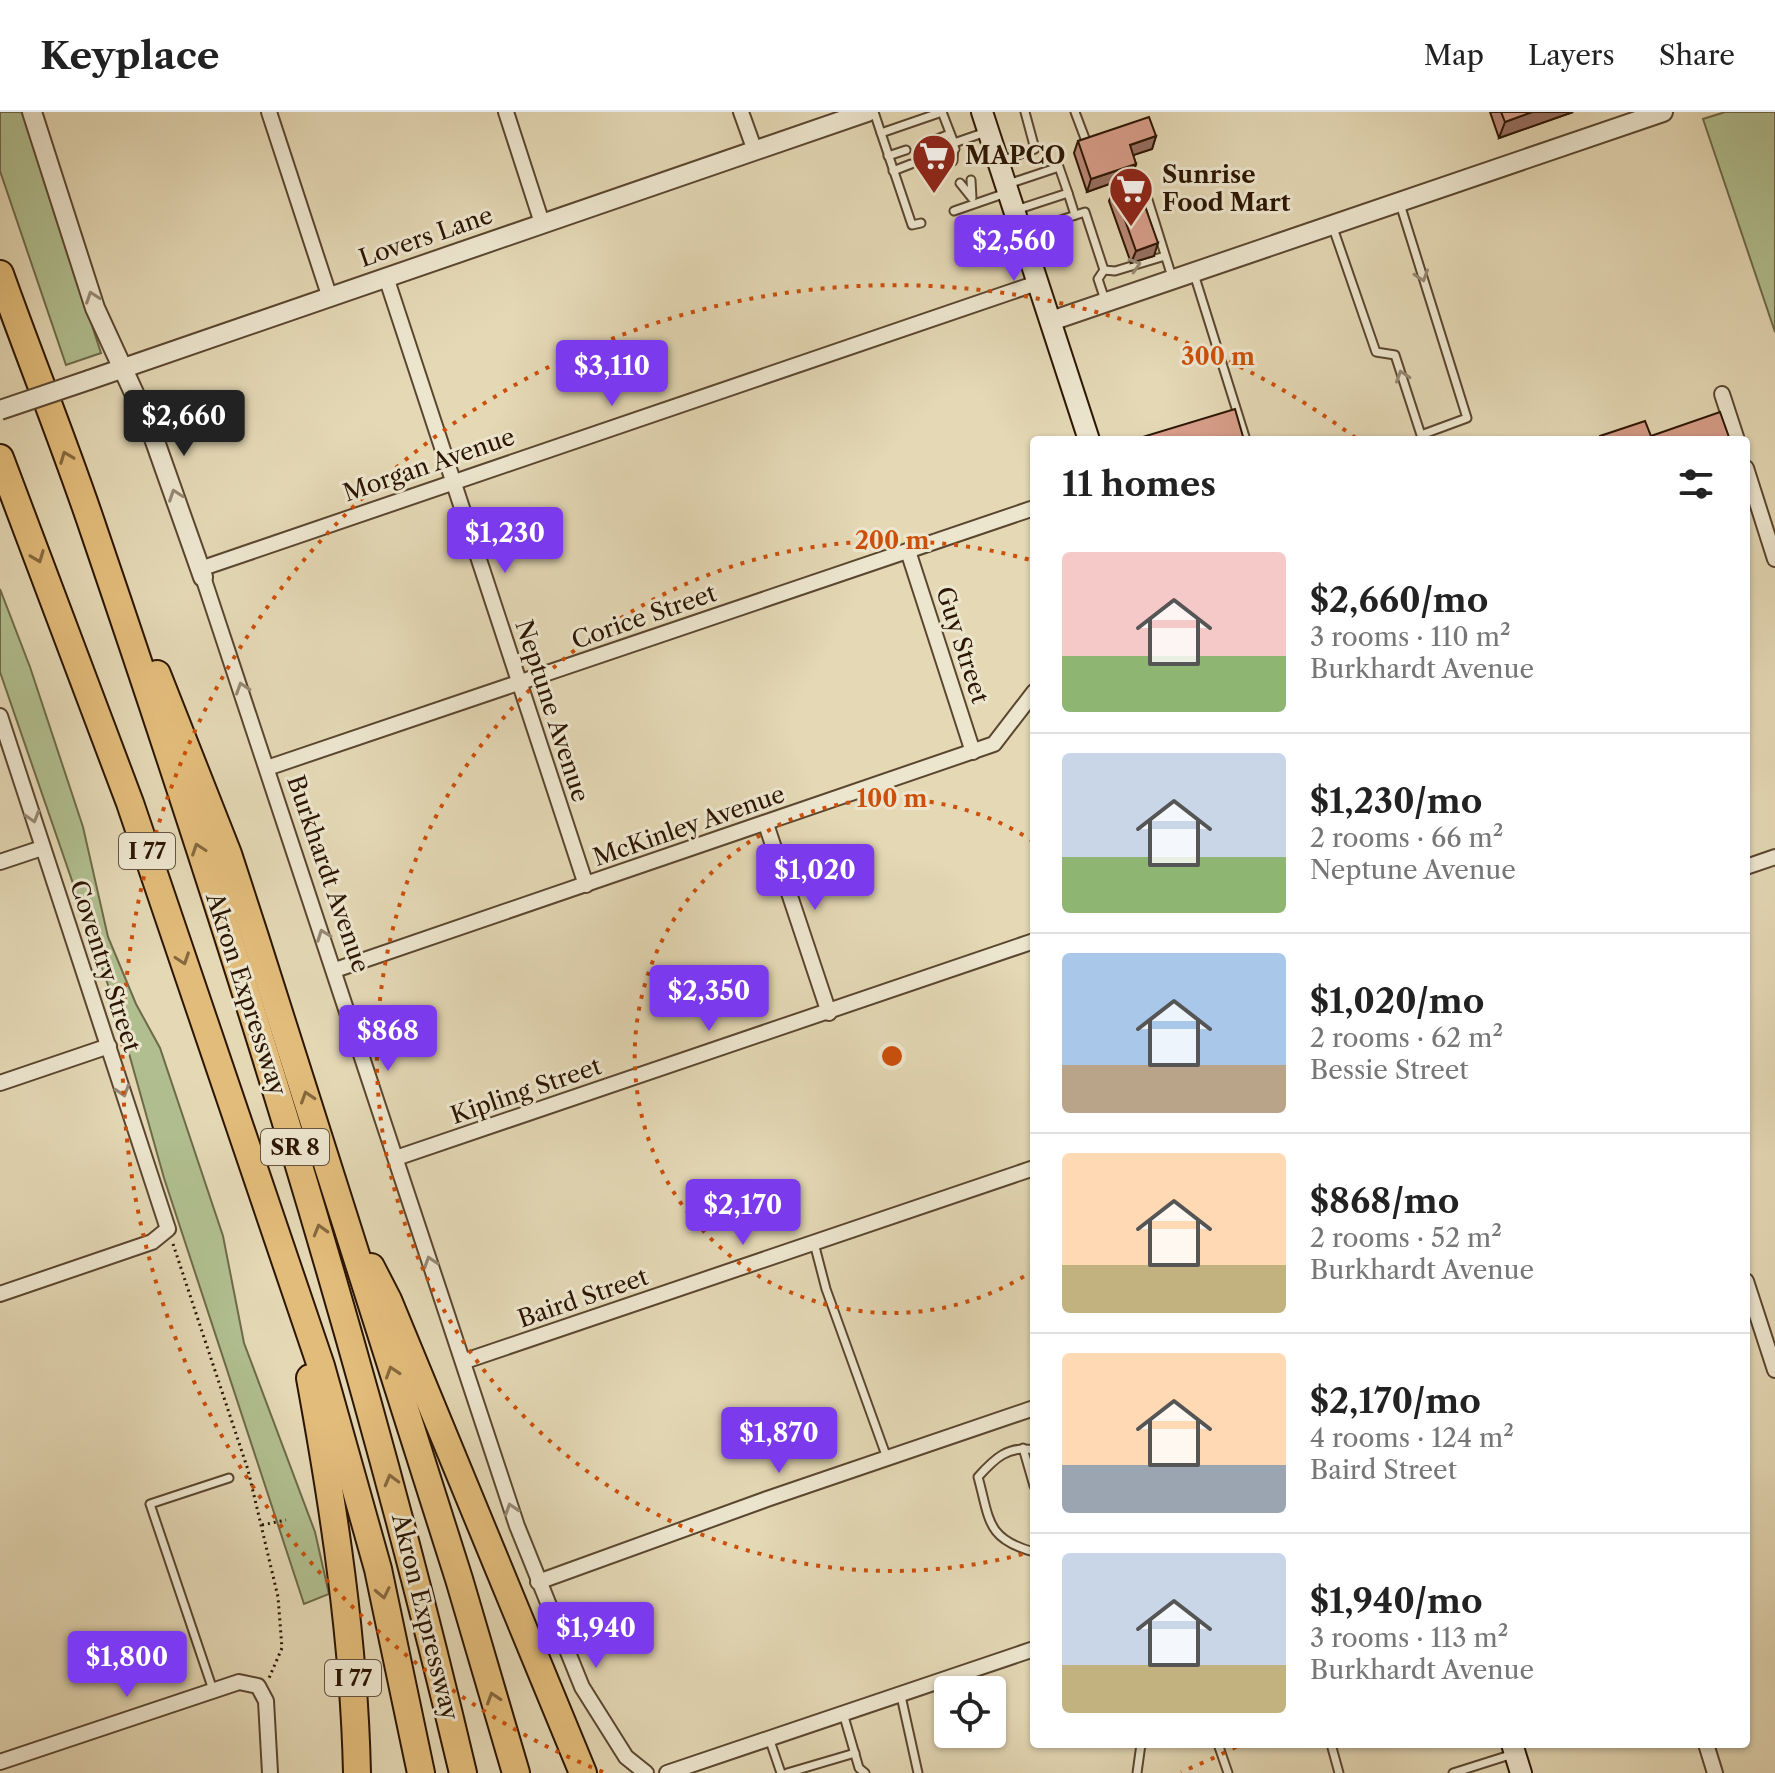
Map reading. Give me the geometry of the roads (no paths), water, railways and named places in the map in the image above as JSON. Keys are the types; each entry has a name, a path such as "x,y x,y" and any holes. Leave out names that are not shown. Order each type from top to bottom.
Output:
{"highway":[{"name":"Akron Expressway","path":"0,274 94,530 309,1192 391,1480 463,1773"},
{"name":"Akron Expressway","path":"0,458 130,803 283,1249 351,1466 421,1773"},
{"path":"94,530 176,719 228,854 459,1579 516,1773"},
{"path":"342,1212 388,1300 583,1773"},
{"name":"I 77","path":"283,1249 309,1368 343,1583 352,1662 357,1773"},
{"path":"343,1583 348,1664 346,1773"}],"main road":[{"path":"985,122 1088,436"}],"street":[{"name":"Burkhardt Avenue","path":"32,112 95,308 151,430 201,573 538,1582 582,1687 626,1757 646,1773"},
{"path":"269,112 329,295"},
{"path":"506,112 542,223"},
{"path":"741,112 755,151"},
{"name":"Lovers Lane","path":"0,410 867,112"},
{"path":"1051,321 1663,112"},
{"name":"Neptune Avenue","path":"386,277 586,885"},
{"name":"Morgan Avenue","path":"201,573 454,482 1037,283"},
{"path":"1722,394 1736,436"},
{"path":"1750,481 1775,559"},
{"name":"Corice Street","path":"267,768 1030,509"},
{"name":"Guy Street","path":"908,551 973,752"},
{"name":"McKinley Avenue","path":"335,970 994,744 1030,697"},
{"name":"Coventry Street","path":"0,716 168,1229 152,1242 0,1294"},
{"path":"766,824 829,1013"},
{"path":"0,862 42,848"},
{"path":"1750,866 1775,857"},
{"name":"Kipling Street","path":"396,1158 1030,942"},
{"path":"0,1083 109,1046"},
{"name":"Baird Street","path":"465,1361 1030,1169"},
{"path":"1750,1292 1772,1352 1775,1370"},
{"path":"538,1582 1030,1409"},
{"path":"667,1773 701,1768 743,1747 1030,1650"},
{"path":"0,1762 239,1682 258,1686 266,1701 270,1773"},
{"path":"1707,1748 1715,1773"}],"lane":[{"path":"874,112 912,225 921,223"},
{"path":"881,133 942,112 956,153"},
{"path":"998,162 1035,149 1025,112"},
{"path":"1075,112 1086,141"},
{"path":"937,156 956,153 985,122"},
{"path":"932,141 950,134"},
{"path":"888,156 906,150"},
{"path":"893,171 911,164"},
{"path":"1010,196 1059,167 1075,215"},
{"path":"971,180 973,201"},
{"path":"960,183 973,201"},
{"path":"954,211 973,201 1068,193"},
{"path":"1148,200 1172,279"},
{"path":"1332,225 1376,352 1395,355 1421,435 1467,418 1399,202"},
{"path":"1022,232 1085,212 1104,270"},
{"path":"1104,270 1115,271 1165,256"},
{"path":"1104,270 1098,279 1106,302"},
{"path":"1194,272 1245,436"},
{"path":"814,1243 826,1289 887,1458"},
{"path":"1030,1449 1023,1448 998,1455 978,1477 994,1533 1013,1547 1030,1551"},
{"path":"1023,1448 1030,1472"},
{"path":"213,1690 150,1504 229,1478"},
{"path":"901,1696 918,1773"},
{"path":"843,1713 859,1768 865,1773"},
{"path":"769,1738 784,1773 855,1753"},
{"path":"1137,1773 1140,1748"},
{"path":"1219,1748 1228,1773"},
{"path":"1332,1748 1339,1773"},
{"path":"1453,1773 1516,1757"}],"place":[{"name":"MAPCO","path":"934,195"},
{"name":"Sunrise Food Mart","path":"1131,228"}]}
